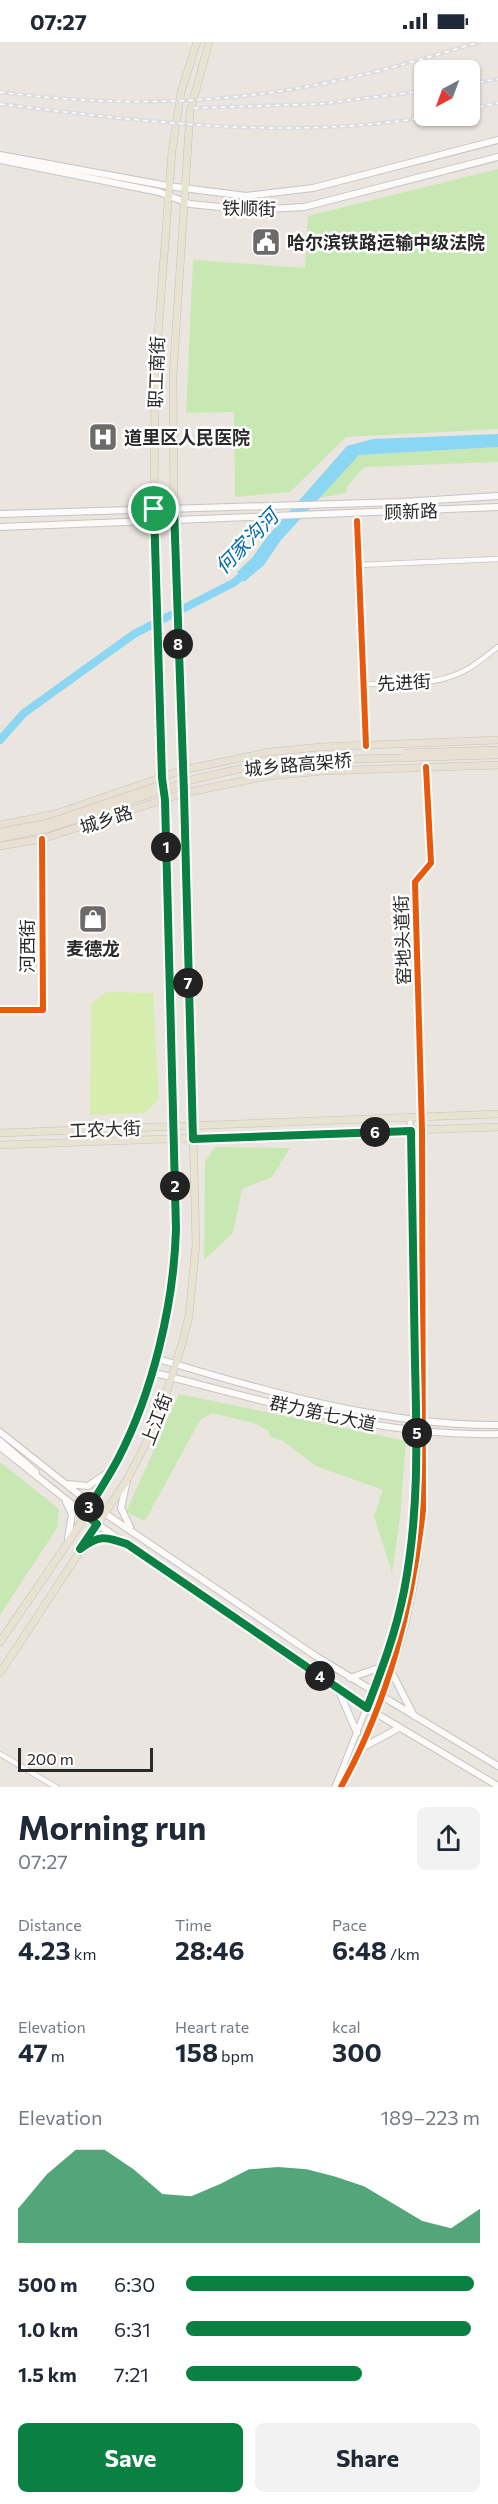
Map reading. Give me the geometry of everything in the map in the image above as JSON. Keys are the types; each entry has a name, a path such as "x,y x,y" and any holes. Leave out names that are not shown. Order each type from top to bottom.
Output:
{"highway":[{"path":"0,825 55,814 183,770 269,752 498,740"},
{"name":"城乡路高架桥","path":"0,832 48,823 189,776 248,763 291,757 498,750"},
{"name":"城乡路高架桥","path":"0,838 50,828 191,780 248,767 317,760 498,755"},
{"name":"城乡路","path":"0,846 42,839 184,793 268,776 323,771 498,765"}],"main road":[{"name":"职工南街","path":"165,800 162,778 154,521 155,374 168,186 181,92 197,42"},
{"name":"职工南街","path":"184,793 174,521 173,377 190,112 209,42"},
{"name":"铁顺街","path":"0,155 185,189 246,196 313,188 498,140"},
{"name":"铁顺街","path":"0,160 159,192 184,202 250,210 303,207 498,158"},
{"name":"顾新路","path":"0,514 401,502 498,496"},
{"name":"顾新路","path":"0,527 498,507"},
{"name":"上江街","path":"0,1673 128,1479 157,1422 189,1316 194,1279 196,1198 192,1126 184,793"},
{"name":"上江街","path":"0,1642 85,1514 110,1471 130,1431 151,1372 168,1309 173,1278 176,1229 165,800"},
{"name":"工农大街","path":"0,1132 498,1114"},
{"name":"工农大街","path":"0,1145 498,1127"},
{"name":"群力第七大道","path":"155,1358 372,1415 424,1421 498,1425"},
{"name":"群力第七大道","path":"151,1372 322,1415 421,1432 498,1434"},
{"path":"0,1432 91,1504 136,1535 373,1692 498,1766"},
{"path":"0,1441 28,1464 48,1485"},
{"path":"0,1447 97,1524 367,1708 498,1786"},
{"path":"64,1483 88,1486 110,1471"},
{"path":"128,1479 121,1508 126,1523 136,1535"},
{"path":"62,1496 72,1514 68,1539"},
{"path":"80,1549 98,1538 112,1539 127,1544"},
{"path":"350,1677 384,1666"},
{"path":"392,1673 414,1716"},
{"path":"338,1688 357,1733"},
{"path":"360,1749 399,1728"}],"street":[{"path":"357,521 363,684"},
{"path":"359,565 498,559"},
{"name":"先进街","path":"366,746 363,684 438,681 464,671 498,647"},
{"name":"窑地头道街","path":"422,1117 415,882 431,863 426,767"},
{"name":"河西街","path":"0,1010 42,1010 42,839"},
{"path":"342,1787 376,1714 392,1673 417,1566 423,1510 421,1432 416,1420 410,1117"},
{"path":"335,1787 384,1666 402,1601 416,1514 421,1432 424,1421 422,1117"},
{"path":"0,1754 56,1787"}],"green space":[{"path":"498,169 498,429 346,437 290,492 235,497 234,412 186,413 193,260 305,268 308,216"},
{"path":"498,447 498,462 364,467 347,487 346,493 318,498 359,455"},
{"path":"107,992 153,993 159,1099 145,1113 90,1115 91,1004"},
{"path":"215,1147 290,1148 272,1177 242,1189 233,1233 204,1260 205,1162"},
{"path":"179,1394 406,1441 400,1518 392,1573 374,1516 383,1490 316,1466 283,1441 269,1436 269,1431 254,1423 212,1413 200,1420 145,1521 126,1512"},
{"path":"0,1462 59,1509 57,1528 0,1615"}],"water":[{"path":"498,434 498,447 359,455 281,540 264,565 244,582 237,572 252,558 267,537 347,446 373,439"}],"waterway":[{"name":"何家沟河","path":"0,740 24,713 134,634 235,582 247,571"}],"railway":[{"path":"0,92 42,97 126,101 168,101 252,95 353,77 480,42"},
{"path":"480,82 498,79"},
{"path":"194,108 319,104 414,92"},
{"path":"480,107 498,103"},
{"path":"0,104 163,122 271,128 325,127 414,119"}],"cycle path":[{"path":"357,521 366,746"},
{"path":"341,1787 373,1721 396,1653 412,1582 423,1510 422,1130 415,882 431,863 426,767"},
{"path":"0,1010 43,1010 42,839"}],"place":[{"name":"哈尔滨铁路运输中级法院","path":"266,242"},
{"name":"道里区人民医院","path":"103,437"},
{"name":"麦德龙","path":"93,919"}],"route":[{"path":"174,508 193,1139 411,1131 417,1431 416,1514 398,1619 384,1666 367,1708 127,1544 112,1539 98,1538 80,1549 97,1524 85,1514 124,1446 151,1372 168,1309 176,1246 165,800 162,778 154,509 174,508"}]}
